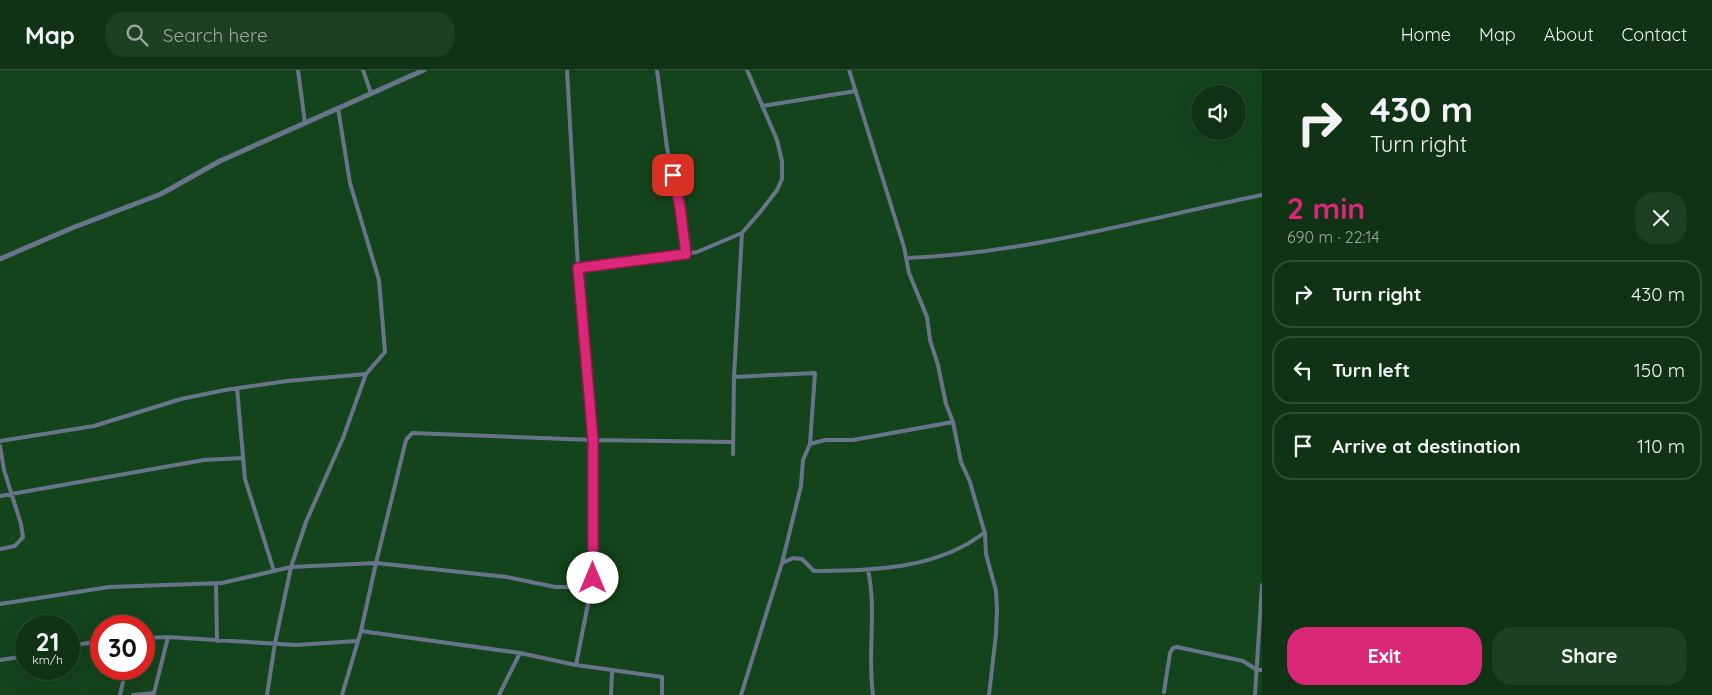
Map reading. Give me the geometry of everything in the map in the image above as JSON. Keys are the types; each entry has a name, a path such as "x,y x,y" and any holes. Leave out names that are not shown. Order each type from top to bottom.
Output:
{"street":[{"path":"298,70 305,123"},
{"path":"364,70 371,93"},
{"path":"0,259 72,228 161,194 220,161 424,70"},
{"path":"567,70 578,268 593,440 593,578 576,665"},
{"path":"657,70 667,148 680,207 686,254"},
{"path":"578,268 697,252 742,233 768,203 782,179 782,161 777,140 747,70"},
{"path":"849,70 907,258 909,273 927,317 930,340 938,365 946,404 953,422 961,462 970,482 985,532 986,554 996,591 997,609 989,695"},
{"path":"762,106 856,91"},
{"path":"266,695 291,566 306,522 343,438 366,374 385,352 382,306 376,267 362,228 346,166 338,108"},
{"path":"907,258 960,254 1072,237 1262,195"},
{"path":"733,454 734,377 742,233"},
{"path":"0,441 94,426 181,399 236,388 366,374"},
{"path":"734,377 815,374 810,444 803,460 801,486 782,563 740,695"},
{"path":"236,388 245,478 274,571"},
{"path":"810,444 825,440 853,440 953,422"},
{"path":"342,695 361,631 376,563 409,435 416,433 593,440 733,442"},
{"path":"0,446 11,493 17,506 23,537 15,546 0,549"},
{"path":"0,496 204,460 242,458"},
{"path":"782,563 793,558 802,559 814,570 868,570 905,566 934,558 973,541 985,532"},
{"path":"0,604 109,586 216,583 291,566 376,563 507,577 555,587 567,587 593,578"},
{"path":"868,570 873,600 870,665 873,695"},
{"path":"216,583 217,641"},
{"path":"1255,695 1260,670 1262,585"},
{"path":"361,631 520,653 576,665 662,677 662,695"},
{"path":"133,695 154,694 168,637"},
{"path":"155,638 275,642 296,645 357,641"},
{"path":"1164,692 1170,653 1173,648 1178,647 1243,661 1260,670"},
{"path":"499,695 520,653"},
{"path":"0,660 15,658"},
{"path":"611,695 612,671"},
{"path":"120,695 123,680"}],"route":[{"path":"593,578 593,440 581,321 578,268 686,254 680,207 673,175"}]}
